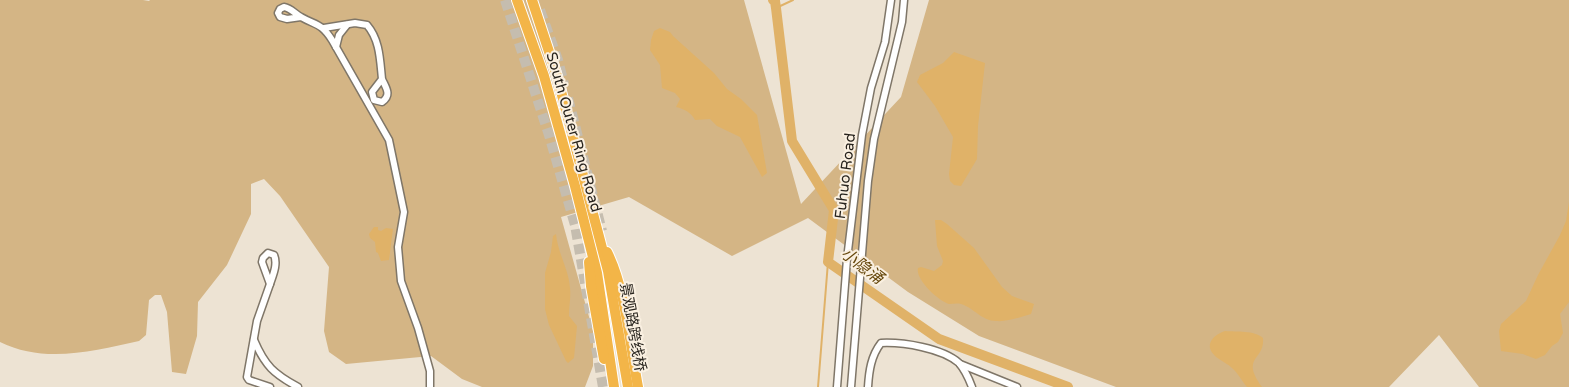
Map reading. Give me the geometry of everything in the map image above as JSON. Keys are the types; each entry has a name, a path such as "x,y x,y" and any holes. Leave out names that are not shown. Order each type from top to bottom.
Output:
{"highway":[{"name":"South Outer Ring Road","path":"518,0 544,76 597,273"},
{"name":"South Outer Ring Road","path":"532,0 557,76 608,271"},
{"path":"599,234 614,264 622,295 638,387"},
{"path":"587,236 591,286 608,387"},
{"name":"景观路跨线桥","path":"608,271 628,387"},
{"name":"景观路跨线桥","path":"597,273 614,387"}],"street":[{"name":"Fuhuo Road","path":"837,387 848,258 862,135 872,88 885,42 892,0"},
{"name":"Fuhuo Road","path":"851,387 868,182 874,139 902,22 904,0"},
{"path":"301,17 324,28 389,140 404,212 398,247 401,281 418,328 430,371 430,387"},
{"path":"324,28 355,23 367,25 374,33 378,46 382,78"},
{"path":"336,48 339,35 347,24"},
{"path":"270,284 257,321 248,377 249,380 270,387"},
{"path":"254,339 262,359 283,379 298,387"},
{"path":"868,387 870,367 876,350 881,343 898,342 944,354 959,363 1017,387"},
{"path":"250,362 262,359"},
{"path":"959,363 969,377 972,387"}],"shaded area":[{"path":"0,0 744,0 801,204 901,97 929,0 1569,0 1569,387 1479,387 1439,335 1389,387 1116,387 979,336 908,292 808,218 732,256 629,197 561,217 593,331 593,366 585,387 482,387 462,379 431,356 346,364 329,352 324,331 329,267 280,196 264,179 251,184 251,214 227,265 198,302 197,336 186,374 172,372 167,312 161,295 155,295 149,300 146,335 139,341 69,354 34,353 17,349 0,342"},
{"path":"660,28 670,32 714,73 727,89 741,99 757,115 767,173 762,177 740,137 717,126 710,119 695,120 687,111 676,107 680,99 675,93 662,88 660,65 650,50 654,31"},
{"path":"954,52 985,63 978,126 977,159 961,186 954,185 950,181 953,137 935,106 917,82 920,75 943,63"},
{"path":"1569,202 1569,302 1560,314 1563,333 1558,342 1545,355 1536,359 1523,354 1501,351 1499,331 1501,324 1526,301 1560,235 1566,221"},
{"path":"935,220 941,220 947,224 974,248 1002,287 1012,296 1034,304 1031,314 1005,321 986,319 961,304 944,302 928,289 920,278 918,268 921,267 934,271 942,265 943,261 937,246"},
{"path":"374,227 378,227 378,230 381,231 386,228 393,229 389,260 381,261 376,252 375,242 370,238 369,234"},
{"path":"556,234 569,281 569,316 577,326 574,358 568,363 549,325 545,309 545,273 553,236"},
{"path":"1225,331 1250,333 1263,338 1261,351 1253,364 1253,370 1262,387 1247,387 1229,365 1211,351 1210,343 1212,339"}],"waterway":[{"name":"小隐涌","path":"773,0 775,1 776,8 792,141 834,210 828,262 939,339 1068,387"},
{"path":"776,8 793,0"},
{"path":"818,387 828,262"}],"tunnel":[{"path":"505,0 549,135 575,225 603,387"},
{"path":"540,10 558,60 564,84"},
{"path":"568,98 602,231"},
{"path":"617,299 625,342"}]}
